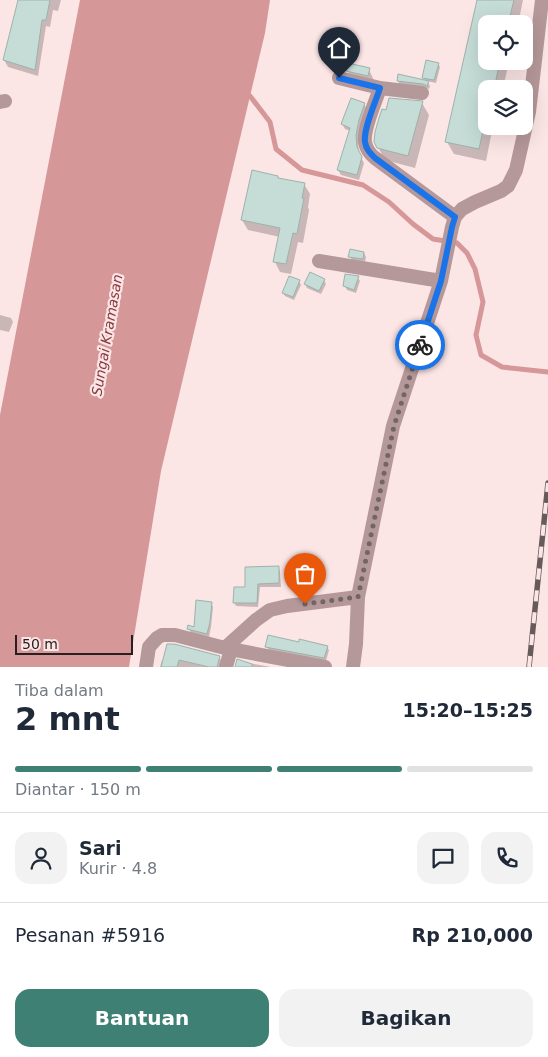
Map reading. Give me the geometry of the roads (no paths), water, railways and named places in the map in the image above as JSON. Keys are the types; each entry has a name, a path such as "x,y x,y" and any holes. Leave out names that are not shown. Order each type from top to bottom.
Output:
{"street":[{"path":"353,667 358,597 394,426 441,281 455,217 462,209 508,186 513,179 529,112 542,0"},
{"path":"339,78 380,88 422,93"},
{"path":"380,88 365,134 365,144 369,152 455,217"},
{"path":"319,261 441,281"},
{"path":"226,667 228,648 256,620 270,610 358,597"},
{"path":"146,667 149,647 162,635 175,635 228,648 325,667"}],"water":[{"name":"Sungai Kramasan","path":"80,0 270,0 265,33 161,471 129,667 0,667 0,415"}],"waterway":[{"path":"245,93 250,96 270,122 276,149 302,170 363,185 389,202 433,239 457,243 467,253 475,269 483,302 476,335 481,355 502,367 548,372"}],"railway":[{"path":"529,667 548,483"}]}
